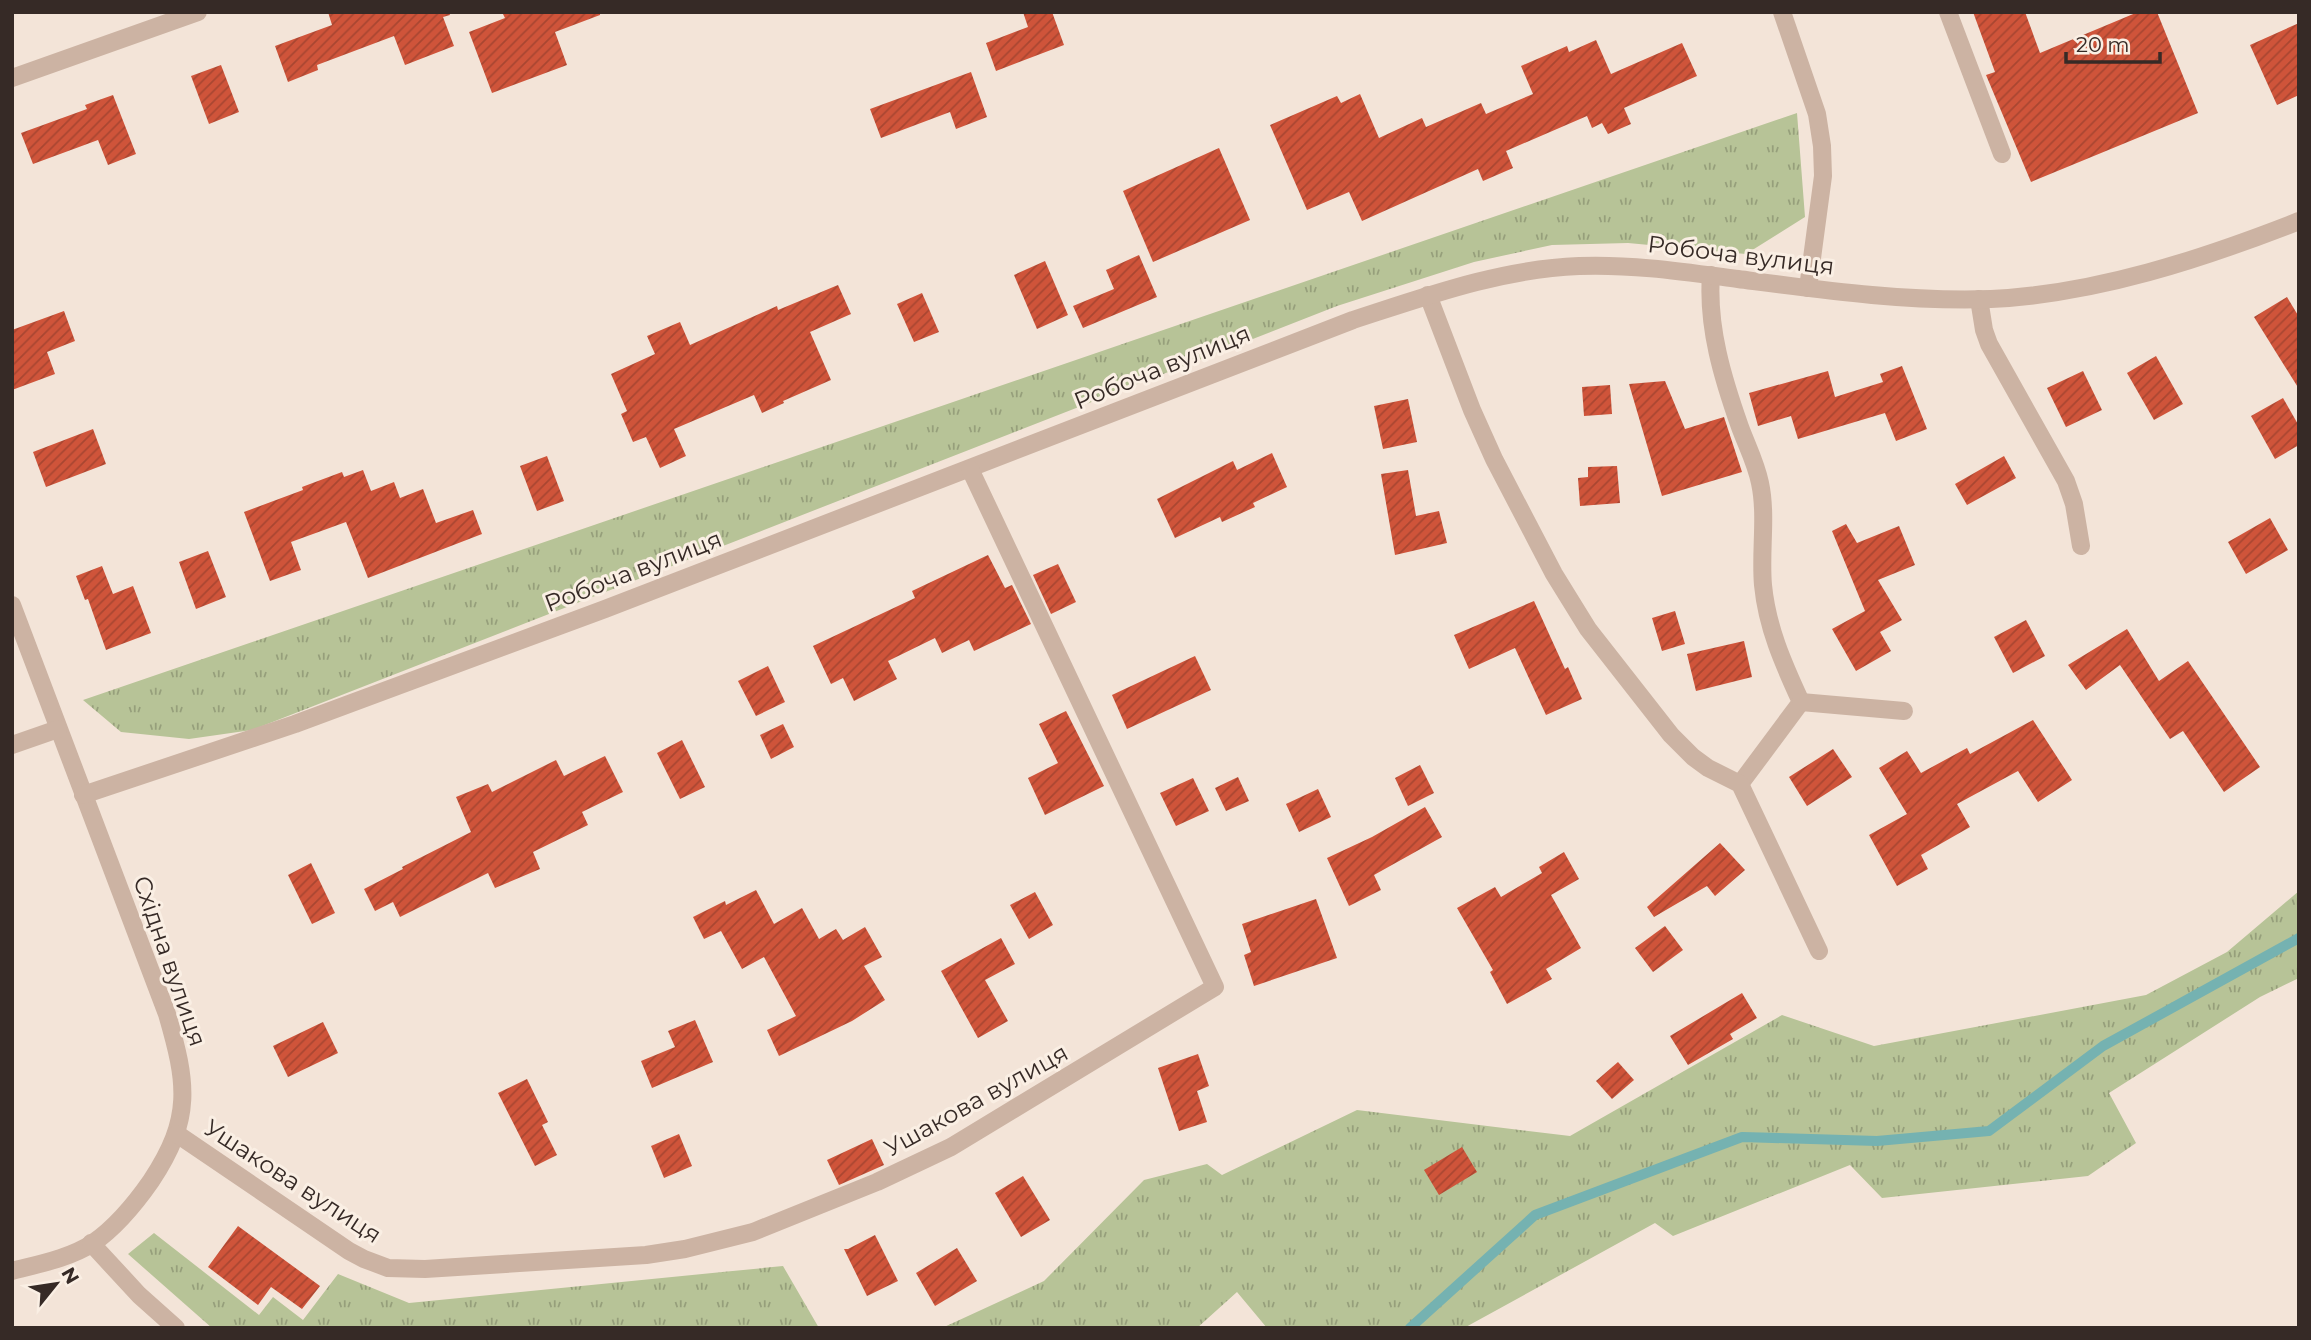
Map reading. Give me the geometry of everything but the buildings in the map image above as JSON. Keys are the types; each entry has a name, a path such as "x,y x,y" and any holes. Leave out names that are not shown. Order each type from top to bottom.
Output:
{"street":[{"path":"12,78 198,12"},
{"path":"1782,12 1817,114 1822,146 1822,176 1808,288"},
{"path":"1948,12 2002,154"},
{"name":"Робоча вулиця","path":"83,795 308,719 970,469 1281,346 1428,295 1502,275 1578,266 1650,267 1900,299 1979,299 2030,295 2119,279 2185,261 2299,222"},
{"path":"1712,275 1712,323 1723,370 1761,487 1763,583 1767,611 1777,650 1801,702"},
{"path":"1428,295 1472,410 1494,459 1554,574 1588,629 1633,689 1693,757 1740,784 1819,951"},
{"path":"1979,299 1989,344 2066,481 2074,504 2081,546"},
{"name":"Ушакова вулиця","path":"177,1133 349,1251 388,1268 425,1269 646,1255 694,1247 753,1232 926,1160 1215,987 970,469"},
{"name":"Східна вулиця","path":"12,605 167,1014 177,1048 182,1101 177,1133 160,1166 137,1201 114,1226 92,1243 74,1252 12,1271"},
{"path":"1801,702 1904,711"},
{"path":"1740,784 1801,702"},
{"path":"12,745 58,729"},
{"path":"92,1243 139,1295 176,1328"}],"green space":[{"path":"1797,113 1805,217 1746,254 1628,243 1552,245 1474,262 1337,306 252,730 189,739 121,732 83,700"},
{"path":"2299,891 2299,978 2260,997 2109,1093 2136,1143 2088,1176 1882,1198 1850,1165 1673,1236 1655,1223 1464,1328 1267,1328 1237,1292 1197,1328 942,1328 1044,1281 1144,1180 1207,1164 1222,1175 1357,1110 1570,1136 1782,1015 1874,1046 2146,995 2227,952"},
{"path":"154,1233 259,1315 273,1297 303,1320 338,1274 409,1303 783,1266 819,1328 212,1328 128,1254"}],"waterway":[{"path":"1410,1328 1535,1215 1742,1137 1877,1141 1989,1131 2103,1046 2299,938"}]}
